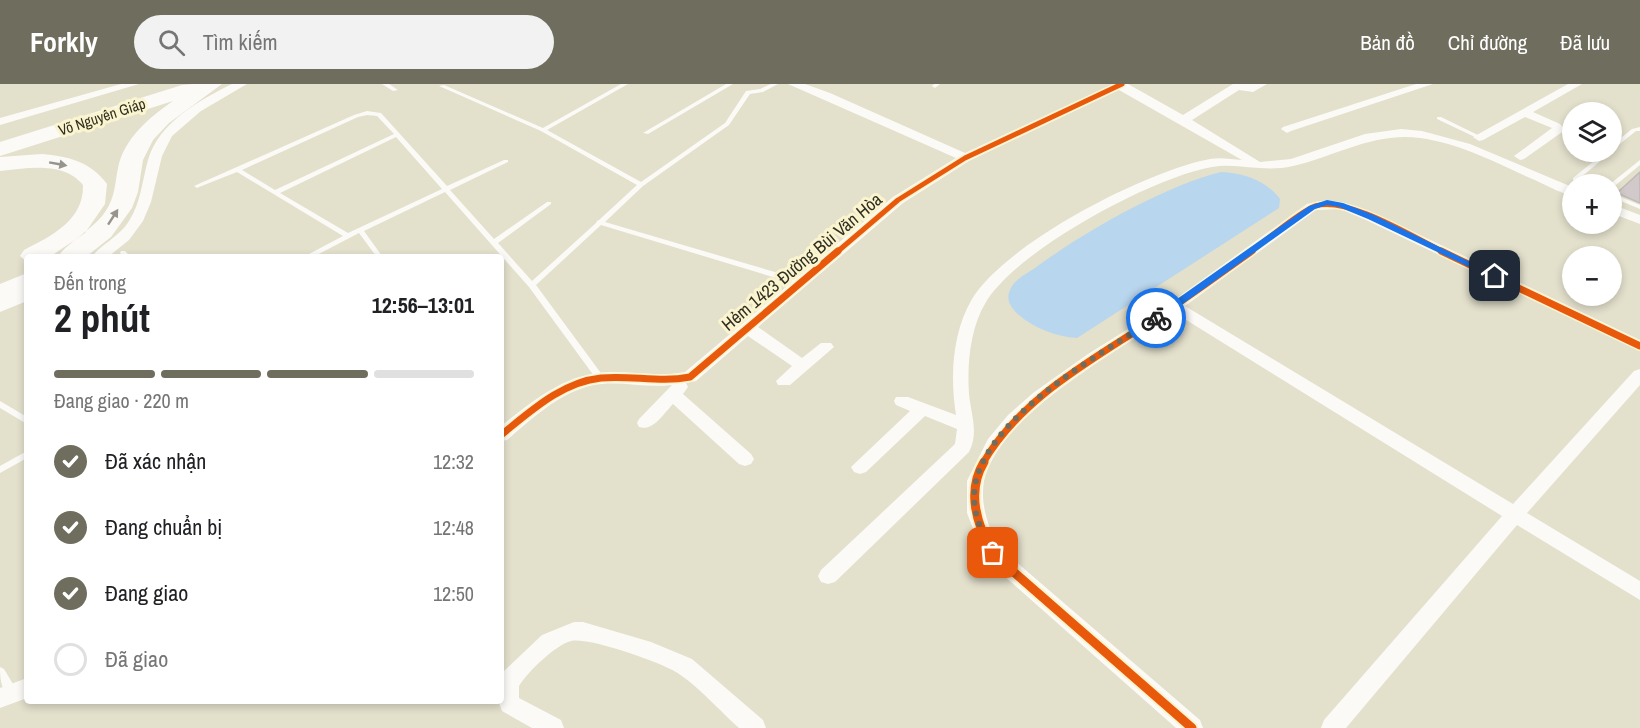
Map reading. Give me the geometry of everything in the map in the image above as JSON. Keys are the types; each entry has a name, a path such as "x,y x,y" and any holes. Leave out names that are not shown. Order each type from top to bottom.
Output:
{"highway":[{"name":"Võ Nguyên Giáp","path":"0,134 162,84"},
{"name":"Võ Nguyên Giáp","path":"0,149 205,84"},
{"path":"74,254 92,242 112,220 124,198 129,163 139,144 158,122 212,84"},
{"path":"0,164 27,161 59,163 83,171 95,184 94,203 79,224 51,247 37,254"},
{"path":"0,272 24,261"},
{"path":"0,294 24,282"}],"street":[{"path":"0,122 105,88 133,84"},
{"path":"103,254 118,245 138,222 148,191 151,166 161,143 180,122 203,105 241,84"},
{"path":"794,84 826,95 965,158"},
{"path":"1184,120 1237,86 1253,89 1261,84"},
{"path":"1287,129 1426,84"},
{"path":"1479,137 1576,84"},
{"path":"1121,85 1260,166"},
{"name":"Hẻm 1423 Đường Bùi Văn Hòa","path":"645,423 690,377 798,282 898,200 965,158 1121,85"},
{"path":"1520,156 1559,130 1556,126 1526,113"},
{"path":"828,576 963,447 966,426 961,395 961,363 968,325 980,298 1010,265 1056,232 1110,203 1181,172 1211,163 1279,165 1370,136 1400,133 1434,137 1461,146 1562,188"},
{"path":"1192,728 993,553 979,528 974,497 978,472 992,447 1016,418 1045,392 1175,306 1312,207 1327,203 1341,205 1371,217 1640,346"},
{"path":"1622,213 1640,220"},
{"path":"0,307 24,296"},
{"path":"1175,306 1640,591"},
{"path":"748,328 803,366"},
{"path":"784,381 826,346"},
{"path":"1332,728 1514,515 1640,375"},
{"path":"504,433 552,395 600,378 657,382 690,377"},
{"path":"673,394 745,459"},
{"path":"902,401 966,426"},
{"path":"860,467 921,410"},
{"path":"553,728 510,704 507,691 510,681 538,650 561,633 574,630 672,659 685,666 755,728"}],"lane":[{"path":"385,84 394,90"},
{"path":"543,129 625,84"},
{"path":"646,134 730,84 737,87"},
{"path":"532,285 641,185 727,124 746,91 761,91 775,84"},
{"path":"442,86 543,129 641,185"},
{"path":"197,186 367,113 379,114 444,190 503,254"},
{"path":"1439,118 1479,137"},
{"path":"1622,140 1634,130 1640,129"},
{"path":"274,193 396,135"},
{"path":"315,254 506,161"},
{"path":"1581,174 1595,162"},
{"path":"1622,178 1640,162"},
{"path":"237,170 348,236"},
{"path":"1622,200 1640,207"},
{"path":"493,243 549,203"},
{"path":"599,222 798,282"},
{"path":"360,230 378,254"},
{"path":"504,255 532,285 600,378"},
{"path":"0,404 24,419"},
{"path":"0,471 24,456"},
{"path":"0,672 13,693"}],"water":[{"path":"1221,172 1246,176 1261,182 1280,199 1279,208 1077,338 1054,334 1039,328 1025,320 1011,306 1008,296 1015,282 1076,240 1149,199"}],"building":[{"path":"1640,172 1640,203 1622,195 1622,188"}],"cycle path":[{"path":"504,433 547,399 587,380 601,378 666,380 690,377 898,200 965,158 1122,84"},
{"path":"1192,728 992,553 987,543 974,502 979,470 994,444 1014,420 1038,398 1065,377 1175,306 1312,207 1328,204 1349,208 1371,217 1640,346"}],"way so far":[{"path":"993,553 979,528 974,497 978,472 992,447 1016,418 1045,392 1156,318"}],"route":[{"path":"1156,318 1312,207 1327,203 1341,205 1371,217 1495,276"}]}
